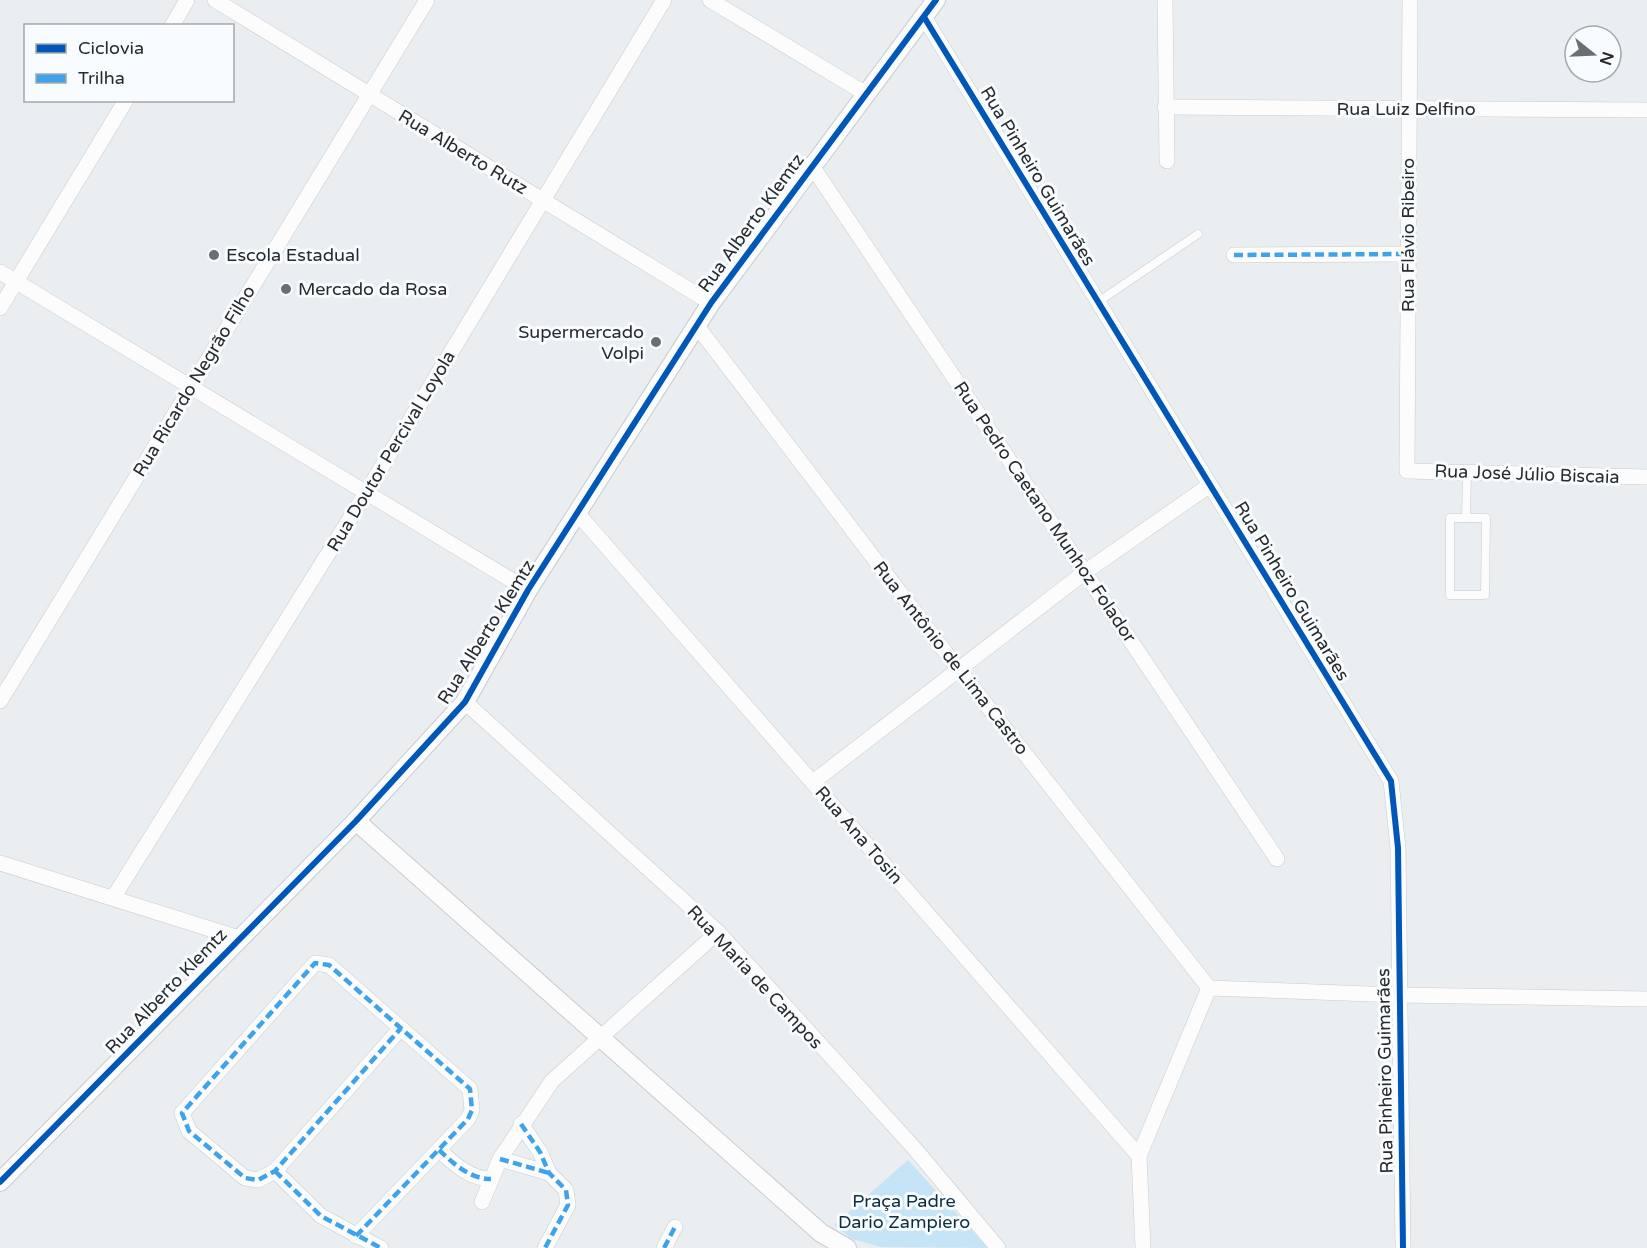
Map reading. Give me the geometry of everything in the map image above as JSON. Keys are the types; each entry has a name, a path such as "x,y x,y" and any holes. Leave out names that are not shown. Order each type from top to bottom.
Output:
{"street":[{"path":"173,24 187,0"},
{"name":"Rua Alberto Rutz","path":"215,0 711,303"},
{"name":"Rua Ricardo Negrão Filho","path":"0,701 5,684 191,387 427,0"},
{"name":"Rua Doutor Percival Loyola","path":"113,898 366,493 664,0"},
{"path":"711,0 866,94"},
{"name":"Rua Alberto Klemtz","path":"0,1182 356,821 465,702 528,590 711,303 936,0"},
{"path":"1166,0 1167,161"},
{"name":"Rua Flávio Ribeiro","path":"1407,471 1410,0"},
{"name":"Rua Pinheiro Guimarães","path":"924,17 1391,781 1398,848 1398,995 1403,1248"},
{"path":"0,308 125,102"},
{"name":"Rua Luiz Delfino","path":"1165,107 1647,110"},
{"name":"Rua Pedro Caetano Munhoz Folador","path":"812,166 1277,859"},
{"path":"1234,255 1408,254"},
{"path":"0,272 528,590"},
{"name":"Rua Antônio de Lima Castro","path":"697,326 959,670 1209,988"},
{"name":"Rua José Júlio Biscaia","path":"1407,471 1647,477"},
{"path":"813,782 1085,572 1210,485"},
{"name":"Rua Ana Tosin","path":"578,514 1138,1156"},
{"name":"Rua Maria de Campos","path":"465,702 718,932 915,1149 998,1248"},
{"path":"356,821 820,1233 847,1248"},
{"path":"0,863 239,938"},
{"path":"482,1202 500,1159 521,1124 552,1081 718,932"},
{"path":"357,1236 468,1119 472,1110 470,1089 401,1028 329,965 315,963 182,1113 189,1131 245,1178 258,1180 275,1172 401,1028"},
{"path":"1143,1248 1138,1156 1209,988 1398,995 1647,999"},
{"path":"521,1124 540,1152 549,1173 566,1190 568,1205 545,1248"},
{"path":"439,1150 454,1164 475,1177 491,1179"},
{"path":"500,1159 549,1173"},
{"path":"275,1172 321,1216 381,1248"},
{"path":"664,1248 675,1227"}],"lane":[{"path":"1098,302 1198,234"},
{"path":"1466,518 1467,472"},
{"path":"1450,518 1466,518 1486,518 1485,595 1450,595 1450,518"}],"green space":[{"name":"Praça Padre Dario Zampiero","path":"908,1160 988,1248 881,1247 852,1239 834,1225"}],"marked path":[{"path":"1234,255 1408,254"},
{"path":"356,1236 468,1119 472,1110 470,1089 329,965 315,963 182,1113 189,1131 245,1178 258,1180 275,1171 401,1028"},
{"path":"521,1124 540,1152 549,1173 566,1190 568,1205 545,1248"},
{"path":"439,1150 469,1174 491,1179"},
{"path":"500,1159 549,1173"},
{"path":"275,1171 321,1216 381,1248"},
{"path":"664,1248 675,1227"}],"cycle path":[{"path":"0,1182 356,821 465,702 528,590 711,303 936,0"},
{"path":"924,17 1391,781 1398,848 1403,1248"}],"place":[{"name":"Escola Estadual","path":"214,255"},
{"name":"Mercado da Rosa","path":"286,289"},
{"name":"Supermercado Volpi","path":"656,342"}]}
